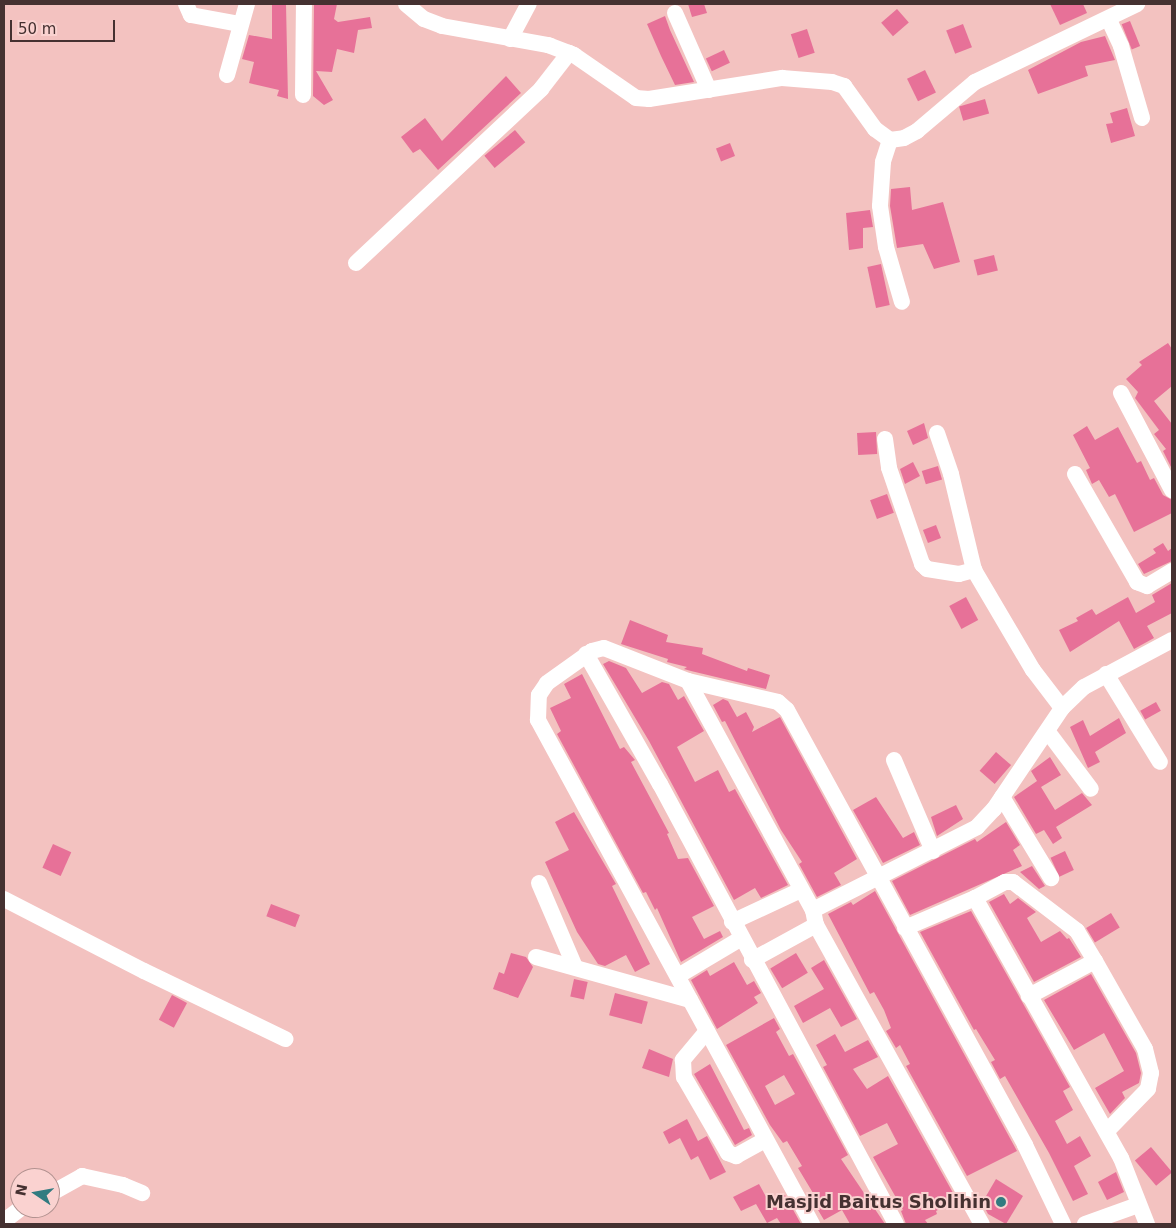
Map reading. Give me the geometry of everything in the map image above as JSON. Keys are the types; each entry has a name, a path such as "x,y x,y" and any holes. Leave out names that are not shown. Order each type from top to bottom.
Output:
{"street":[{"path":"186,4 191,15 240,24"},
{"path":"227,75 247,4"},
{"path":"303,95 304,4"},
{"path":"406,4 424,19 442,26 548,45 569,53 592,65 622,91 636,98 648,99 782,78 832,82 844,86 875,129 890,140 904,138 917,132 975,82 1109,20 1137,4"},
{"path":"510,39 529,4"},
{"path":"675,13 709,90"},
{"path":"1109,20 1120,46 1142,118"},
{"path":"356,263 541,88 569,53"},
{"path":"890,140 883,162 880,206 886,247 902,302"},
{"path":"1121,393 1172,490"},
{"path":"937,433 951,474 974,570 1033,670 1062,708"},
{"path":"884,439 889,468 922,564 927,569 959,574 974,570"},
{"path":"1075,474 1137,582 1147,586 1172,571"},
{"path":"752,960 881,875 933,851 977,827 1002,797 1048,732 1062,708 1084,688 1106,674 1172,640"},
{"path":"812,1224 538,720 539,695 547,682 586,654 604,648 688,681 778,702 787,710 881,875 904,928 1025,1145 1063,1224"},
{"path":"586,654 660,784 740,939 896,1224"},
{"path":"1106,674 1160,762"},
{"path":"688,681 801,890 814,918 982,1224"},
{"path":"1048,732 1091,789"},
{"path":"894,760 933,851"},
{"path":"1002,797 1050,878"},
{"path":"904,928 975,898 1004,882 1013,882 1076,931 1096,961 1145,1049 1151,1073 1148,1089 1107,1131"},
{"path":"539,884 575,967"},
{"path":"732,922 801,890"},
{"path":"975,898 1107,1131 1127,1170 1138,1205 1147,1224"},
{"path":"4,899 144,971 285,1038"},
{"path":"678,976 740,939"},
{"path":"536,957 690,1000"},
{"path":"1029,996 1096,961"},
{"path":"707,1031 683,1060 684,1077 728,1153 736,1156 765,1140"},
{"path":"60,1188 82,1176 123,1185 142,1193"},
{"path":"1085,1224 1138,1205"}],"building":[{"path":"272,4 286,4 288,99 277,96 279,90 249,83 254,62 242,59 249,35 272,39"},
{"path":"314,4 337,4 334,19 338,22 370,17 372,28 358,30 354,53 337,49 332,72 316,71 333,100 324,105 313,96"},
{"path":"688,4 704,4 707,13 692,17"},
{"path":"1050,4 1083,4 1087,13 1060,25"},
{"path":"897,9 909,23 893,36 881,23"},
{"path":"665,16 694,82 675,85 661,56 647,24"},
{"path":"1130,21 1140,46 1132,49 1122,24"},
{"path":"963,24 972,47 955,54 946,30"},
{"path":"807,29 815,53 799,58 791,34"},
{"path":"1105,36 1115,60 1085,66 1088,76 1038,94 1028,70 1081,42"},
{"path":"724,50 730,63 712,71 706,58"},
{"path":"925,70 936,92 918,101 907,79"},
{"path":"506,76 521,93 438,170 420,149 413,153 401,137 425,118 442,141"},
{"path":"985,99 989,113 963,121 959,106"},
{"path":"1127,108 1135,136 1111,143 1106,124 1113,123 1110,113"},
{"path":"515,130 525,142 495,168 484,156"},
{"path":"730,143 735,156 721,161 716,148"},
{"path":"910,187 912,210 943,202 960,262 934,269 923,244 897,248 890,206 891,189"},
{"path":"870,210 873,227 863,228 863,248 849,250 846,213"},
{"path":"994,255 998,271 977,276 974,260"},
{"path":"881,264 890,305 876,308 867,267"},
{"path":"1168,343 1172,349 1172,386 1154,401 1172,424 1172,469 1163,451 1166,449 1154,434 1159,430 1135,398 1138,392 1126,379 1142,365 1139,362"},
{"path":"924,423 928,438 913,445 907,431"},
{"path":"1087,426 1095,440 1118,427 1137,463 1141,461 1150,480 1154,478 1163,495 1172,500 1172,513 1134,532 1115,494 1109,497 1099,480 1092,484 1086,470 1090,468 1073,435"},
{"path":"876,432 877,454 858,455 857,433"},
{"path":"913,462 920,476 905,484 900,469"},
{"path":"938,466 942,479 926,484 922,471"},
{"path":"887,494 894,513 877,519 870,500"},
{"path":"936,525 941,538 928,543 923,530"},
{"path":"1163,543 1168,551 1172,548 1172,561 1144,574 1138,564 1156,553 1153,549"},
{"path":"1172,583 1172,613 1147,626 1154,638 1134,649 1119,621 1070,652 1059,630 1078,621 1076,618 1092,609 1096,615 1128,597 1136,613 1155,602 1152,595"},
{"path":"966,597 978,620 961,629 949,606"},
{"path":"630,620 668,635 666,642 703,648 702,654 747,671 748,668 770,675 766,689 684,669 687,667 667,662 668,659 621,644"},
{"path":"609,661 626,668 642,693 662,682 669,684 678,700 684,696 704,731 677,747 695,782 718,770 729,792 735,789 788,885 761,898 755,888 734,900 649,741 603,664"},
{"path":"582,674 620,749 624,747 635,760 631,762 669,833 667,834 678,859 688,858 714,906 692,917 704,939 720,931 723,937 681,962 657,908 655,910 646,892 643,893 557,734 561,731 550,708 571,698 564,684"},
{"path":"723,699 728,701 737,717 746,712 754,727 752,732 780,717 857,859 834,873 841,885 817,897 799,864 802,862 781,830 725,721 722,722 713,705"},
{"path":"1156,702 1161,711 1145,719 1140,711"},
{"path":"1119,718 1126,733 1095,752 1100,762 1088,768 1070,727 1083,720 1090,736"},
{"path":"996,752 1011,765 995,784 980,771"},
{"path":"1050,757 1061,775 1041,787 1055,810 1082,793 1092,805 1056,827 1062,838 1053,844 1044,830 1036,834 1014,797 1037,781 1031,771"},
{"path":"876,797 903,838 914,832 920,845 883,863 853,810"},
{"path":"956,805 963,819 937,836 931,817"},
{"path":"574,812 616,884 612,886 650,964 635,972 626,955 605,966 598,964 577,932 545,862 569,850 555,822"},
{"path":"1006,822 1020,845 1013,850 1022,866 910,915 892,881 975,839 977,842"},
{"path":"53,844 71,852 61,876 42,868"},
{"path":"1065,851 1074,870 1059,877 1050,858"},
{"path":"1032,866 1045,886 1039,889 1020,872"},
{"path":"875,891 1017,1151 967,1176 906,1066 910,1064 900,1045 896,1048 886,1031 891,1028 884,1010 874,992 870,994 828,914 851,902 853,905"},
{"path":"1004,894 1010,904 1018,898 1036,912 1027,918 1041,942 1060,931 1067,939 1069,938 1081,957 1034,982 989,902"},
{"path":"271,904 300,915 295,927 266,916"},
{"path":"971,911 1070,1087 1063,1091 1073,1110 1055,1121 1067,1144 1080,1136 1091,1156 1074,1166 1088,1194 1073,1201 1049,1153 1005,1076 1000,1079 991,1062 995,1060 976,1029 974,1030 920,932"},
{"path":"1111,913 1120,928 1095,943 1086,928"},
{"path":"511,953 526,957 533,967 518,998 493,989 499,972 504,974"},
{"path":"796,953 808,973 782,988 770,968"},
{"path":"824,960 857,1019 841,1027 830,1008 803,1023 794,1006 824,989 811,968"},
{"path":"734,962 747,985 754,981 761,993 754,997 758,1003 717,1029 691,980 707,970 710,976"},
{"path":"1091,974 1136,1053 1141,1073 1139,1083 1122,1092 1125,1098 1110,1114 1095,1088 1124,1071 1104,1033 1074,1050 1044,1000"},
{"path":"574,979 588,982 584,1000 570,997"},
{"path":"615,993 648,1002 642,1024 609,1015"},
{"path":"172,995 187,1003 174,1028 159,1020"},
{"path":"774,1018 780,1029 776,1032 789,1056 793,1054 848,1155 841,1159 885,1224 850,1224 842,1210 824,1220 815,1205 819,1203 798,1168 802,1166 787,1141 783,1143 770,1125 726,1045","holes":["784,1075 795,1094 775,1105 765,1086"]},
{"path":"835,1034 845,1052 868,1040 878,1057 853,1069 867,1089 888,1076 957,1200 936,1211 937,1214 925,1220 928,1224 906,1224 901,1211 903,1210 873,1157 898,1144 887,1123 860,1136 823,1067 827,1065 816,1045"},
{"path":"649,1049 673,1059 669,1077 642,1068"},
{"path":"710,1064 744,1130 749,1128 752,1135 735,1145 694,1074"},
{"path":"687,1119 698,1141 707,1136 726,1172 710,1180 698,1156 691,1160 680,1138 669,1144 663,1132"},
{"path":"1151,1147 1172,1172 1156,1186 1135,1160"},
{"path":"1116,1172 1124,1192 1107,1200 1098,1182"},
{"name":"Masjid Baitus Sholihin","path":"996,1179 1023,1196 1006,1224 988,1214 982,1203"},
{"path":"759,1184 770,1204 785,1195 801,1224 781,1224 777,1218 767,1223 756,1204 741,1211 733,1197"}],"place":[{"name":"Masjid Baitus Sholihin","path":"1001,1202"}]}
